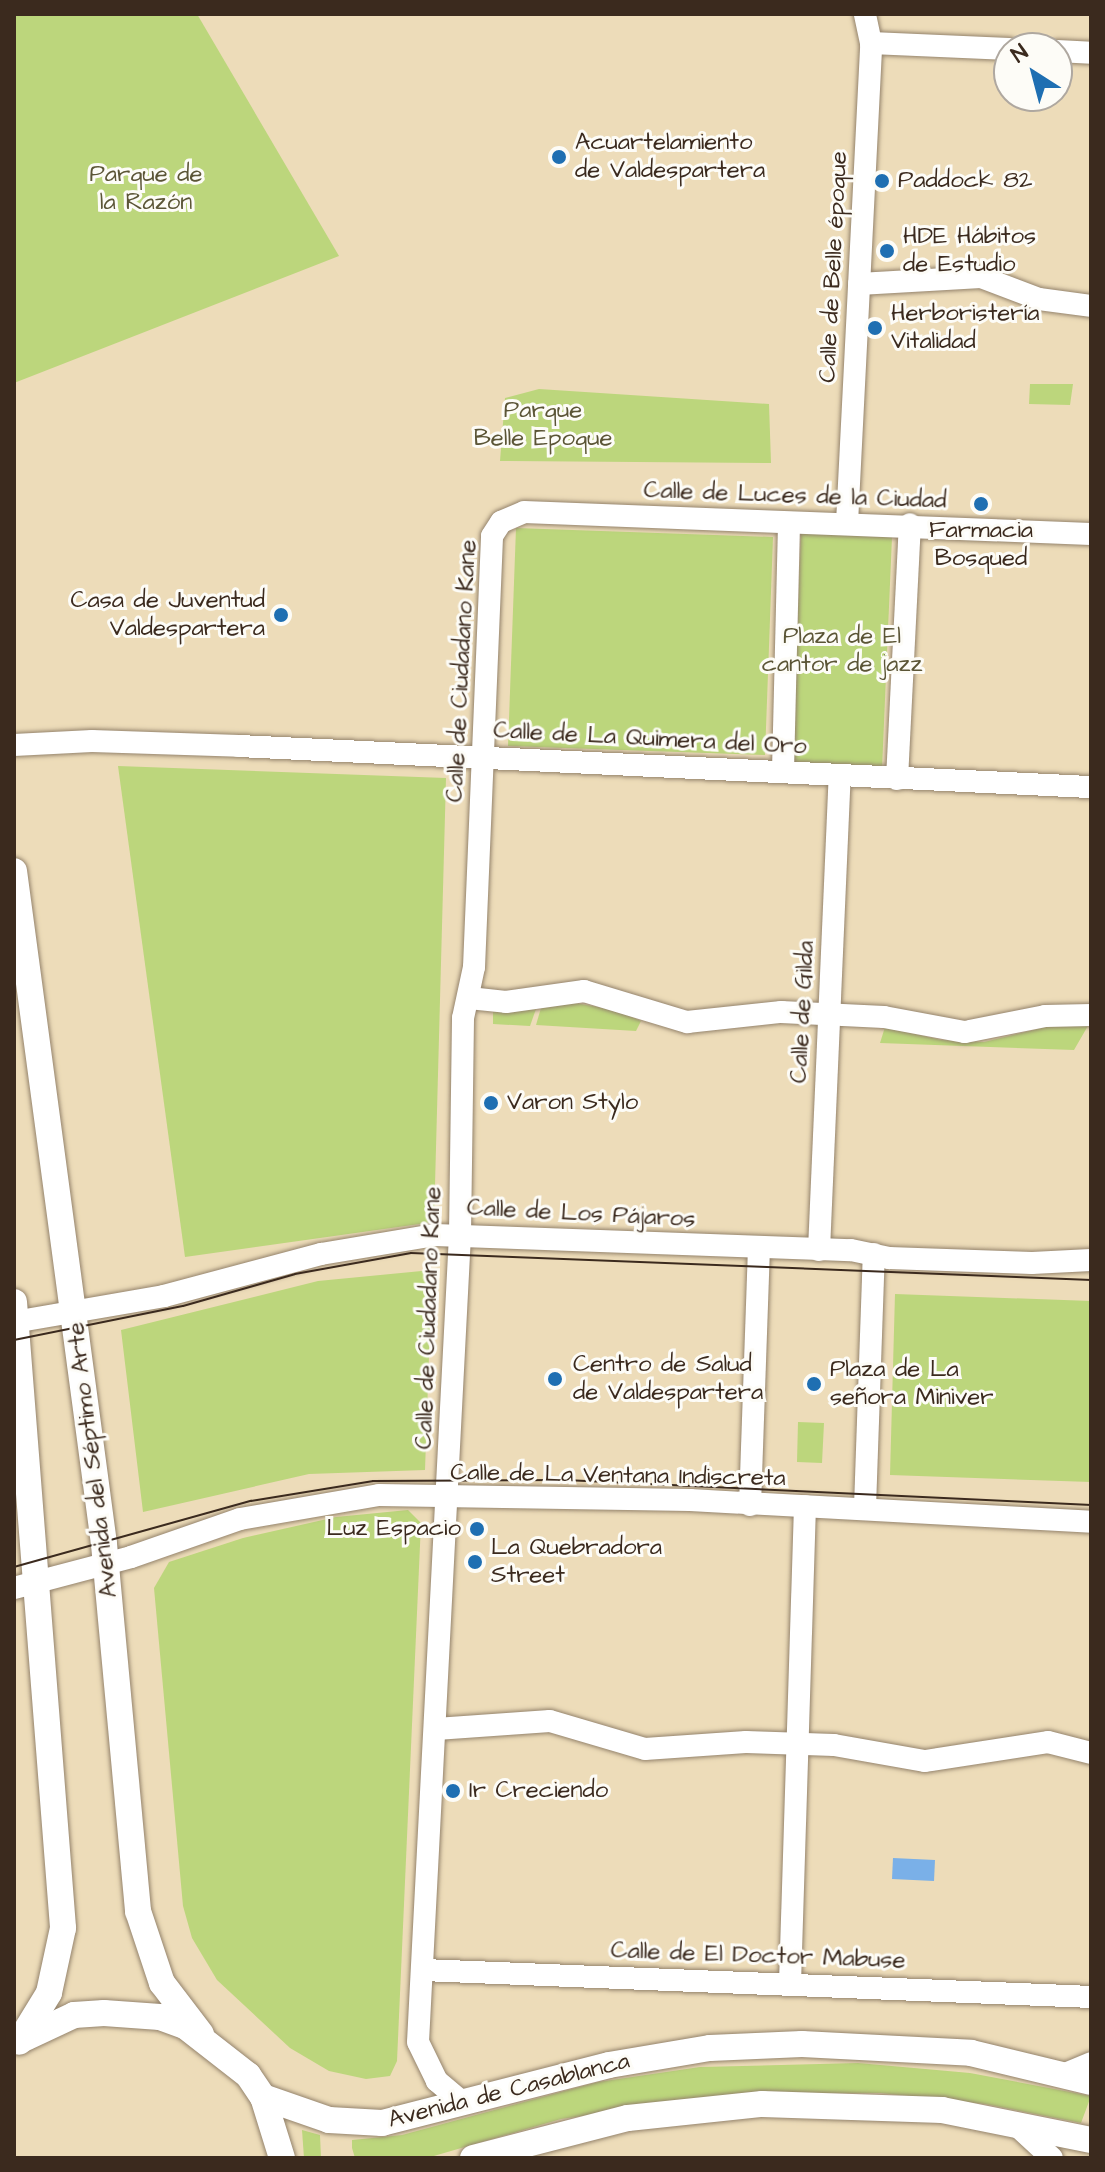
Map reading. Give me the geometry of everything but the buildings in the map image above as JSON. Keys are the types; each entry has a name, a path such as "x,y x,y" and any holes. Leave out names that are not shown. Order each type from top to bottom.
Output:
{"main road":[{"name":"Avenida del Séptimo Arte","path":"14,871 75,1310 106,1564 138,1911 162,1983 201,2034"},
{"path":"15,1315 26,1585 62,1950 49,1993 16,2044"},
{"path":"16,2044 74,2015 104,2013 160,2017 201,2034 248,2075 263,2097 282,2158"},
{"name":"Avenida de Casablanca","path":"263,2097 310,2115 367,2124 609,2065 710,2048 802,2044 971,2053 1091,2082"},
{"path":"473,2158 615,2120 747,2105 898,2106 1011,2121 1091,2140"}],"street":[{"name":"Calle de Belle époque","path":"847,523 871,43 865,14"},
{"path":"871,43 993,48"},
{"path":"859,284 981,277 1039,299 1091,306"},
{"name":"Calle de Luces de la Ciudad","path":"501,522 524,512 789,524 910,524 1091,534"},
{"name":"Calle de Ciudadano Kane","path":"462,2102 441,2086 419,2051 460,1234 463,1018 469,998 483,756 490,550 501,522"},
{"path":"783,770 789,524"},
{"path":"897,779 910,524"},
{"name":"Calle de La Quimera del Oro","path":"14,745 107,741 783,770 840,776 1091,787"},
{"name":"Calle de Gilda","path":"819,1250 840,776"},
{"path":"469,998 506,1002 584,991 687,1022 781,1012 884,1017 965,1032 1045,1016 1091,1015"},
{"name":"Calle de Los Pájaros","path":"15,1315 75,1310 164,1296 321,1254 460,1234 1032,1263 1091,1260"},
{"path":"750,1505 759,1249"},
{"path":"865,1507 874,1254"},
{"name":"Calle de La Ventana Indiscreta","path":"26,1585 106,1564 293,1506 379,1495 447,1498 521,1495 865,1507 1091,1522"},
{"path":"790,1983 805,1506"},
{"path":"436,1729 550,1721 645,1749 798,1744 853,1746 925,1761 1048,1742 1091,1753"},
{"name":"Calle de El Doctor Mabuse","path":"423,1970 1091,1997"},
{"path":"1063,2075 1091,2063"},
{"path":"1011,2121 1052,2158"}],"green space":[{"name":"Parque de la Razón","path":"14,14 197,14 339,256 14,383"},
{"path":"1030,384 1073,384 1070,405 1029,404"},
{"name":"Parque Belle Epoque","path":"539,389 769,404 771,463 500,461 505,398"},
{"path":"516,528 773,537 765,755 508,746"},
{"name":"Plaza de El cantor de jazz","path":"801,533 892,537 882,769 792,766"},
{"path":"118,766 446,778 434,1222 185,1257"},
{"path":"575,1003 616,1010 641,1021 636,1031 536,1025 541,1008"},
{"path":"536,1009 530,1026 493,1024 493,1012"},
{"path":"1089,1024 1074,1050 880,1043 885,1027 941,1040 984,1042 1054,1025"},
{"path":"432,1270 425,1470 309,1474 143,1512 121,1330 318,1281"},
{"path":"895,1294 1091,1301 1091,1482 890,1475"},
{"path":"798,1422 824,1423 822,1463 797,1462"},
{"path":"408,1510 421,1523 397,2061 390,2076 366,2079 329,2071 290,2048 217,1980 192,1938 183,1906 154,1588 169,1562 243,1538 336,1517"},
{"path":"858,2063 970,2073 1091,2096 1081,2123 985,2104 880,2093 738,2094 561,2119 427,2158 355,2158 352,2148 352,2140 402,2135 598,2082 700,2067"},
{"path":"302,2130 320,2135 321,2158 304,2158"}],"water":[{"path":"893,1858 935,1860 934,1881 892,1879"}],"tram line":[{"path":"14,1340 183,1306 295,1274 411,1253 1091,1280"},
{"path":"14,1567 251,1501 373,1481 565,1480 1091,1505"}],"place":[{"name":"Acuartelamiento de Valdespartera","path":"559,157"},
{"name":"Paddock 82","path":"882,181"},
{"name":"HDE Hábitos de Estudio","path":"887,251"},
{"name":"Herboristería Vitalidad","path":"875,328"},
{"name":"Farmacia Bosqued","path":"981,504"},
{"name":"Casa de Juventud Valdespartera","path":"281,615"},
{"name":"Varon Stylo","path":"491,1103"},
{"name":"Centro de Salud de Valdespartera","path":"555,1379"},
{"name":"Plaza de La señora Miniver","path":"814,1384"},
{"name":"Luz Espacio","path":"477,1529"},
{"name":"La Quebradora Street","path":"475,1562"},
{"name":"Ir Creciendo","path":"453,1791"}]}
